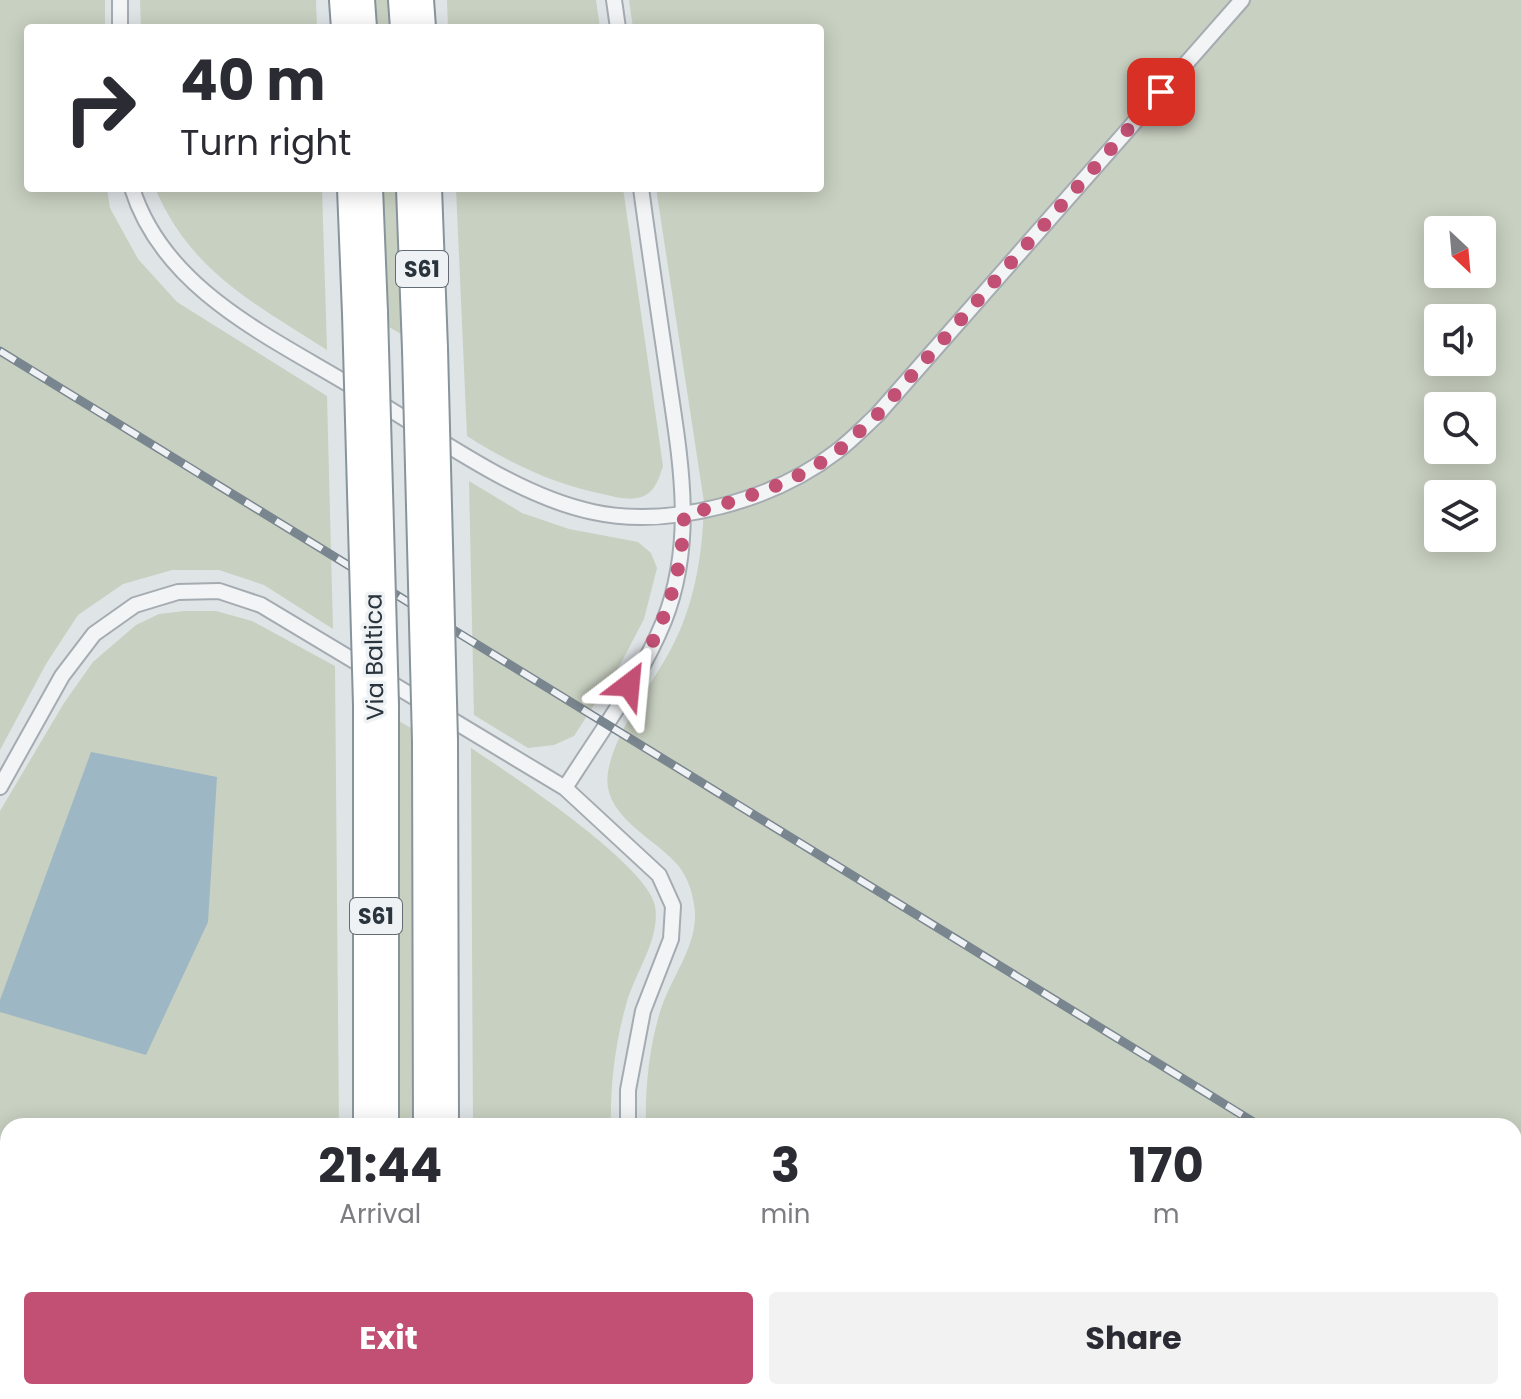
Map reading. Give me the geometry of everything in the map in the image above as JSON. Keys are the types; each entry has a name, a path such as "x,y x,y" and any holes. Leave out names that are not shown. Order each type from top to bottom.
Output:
{"highway":[{"path":"352,0 354,24"},
{"path":"411,0 413,24"},
{"name":"Via Baltica","path":"360,192 376,705 376,1118"},
{"name":"S61","path":"419,192 435,741 436,1118"}],"lane":[{"path":"120,0 120,24"},
{"path":"614,0 617,24"},
{"path":"133,192 137,206 158,241 185,275 219,305 499,474 592,512 641,518 684,515 736,501 794,478 836,452 877,415 1242,0"},
{"path":"565,788 629,685 664,621 679,576 684,515 681,465 642,192"},
{"path":"0,787 62,676 94,634 135,605 178,592 219,591 261,605 565,788 659,875 673,906 671,939 643,1011 628,1090 628,1118"}],"green space":[{"path":"0,0 105,0 105,24 24,24 24,192 108,192 110,208 138,259 177,302 327,396 333,629 264,585 219,570 172,570 123,584 78,615 46,664 0,750"},
{"path":"140,0 316,0 317,24 141,24"},
{"path":"373,0 391,0 393,24 374,24"},
{"path":"447,0 596,0 599,24 448,24"},
{"path":"629,0 1521,0 1521,1118 646,1118 653,1040 660,1012 689,946 695,918 694,904 687,881 678,866 630,823 612,800 608,772 626,725 679,632 692,596 702,540 704,502 657,192 824,192 824,24 632,24"},
{"path":"157,192 322,192 327,350 227,283 206,264 169,217"},
{"path":"380,192 399,192 401,334 389,327"},
{"path":"456,192 624,192 663,466 656,483 640,498 588,491 517,464 467,436"},
{"path":"469,481 522,513 569,529 638,542 651,553 657,568 644,619 621,663 574,736 554,745 528,748 474,715"},
{"path":"216,611 252,621 335,666 339,1118 0,1118 0,811 64,703 93,662 136,625 159,614"},
{"path":"399,721 411,728 415,1118 396,1118"},
{"path":"471,748 544,798 604,845 647,888 655,906 656,918 651,944 630,993 619,1035 612,1080 611,1118 473,1118"}],"water":[{"path":"91,752 217,777 208,922 146,1055 0,1012 0,1000"}],"railway":[{"path":"0,351 1247,1118"}],"route":[{"path":"629,685 664,621 679,576 684,515 736,501 794,478 836,452 877,415 1161,92"}]}
